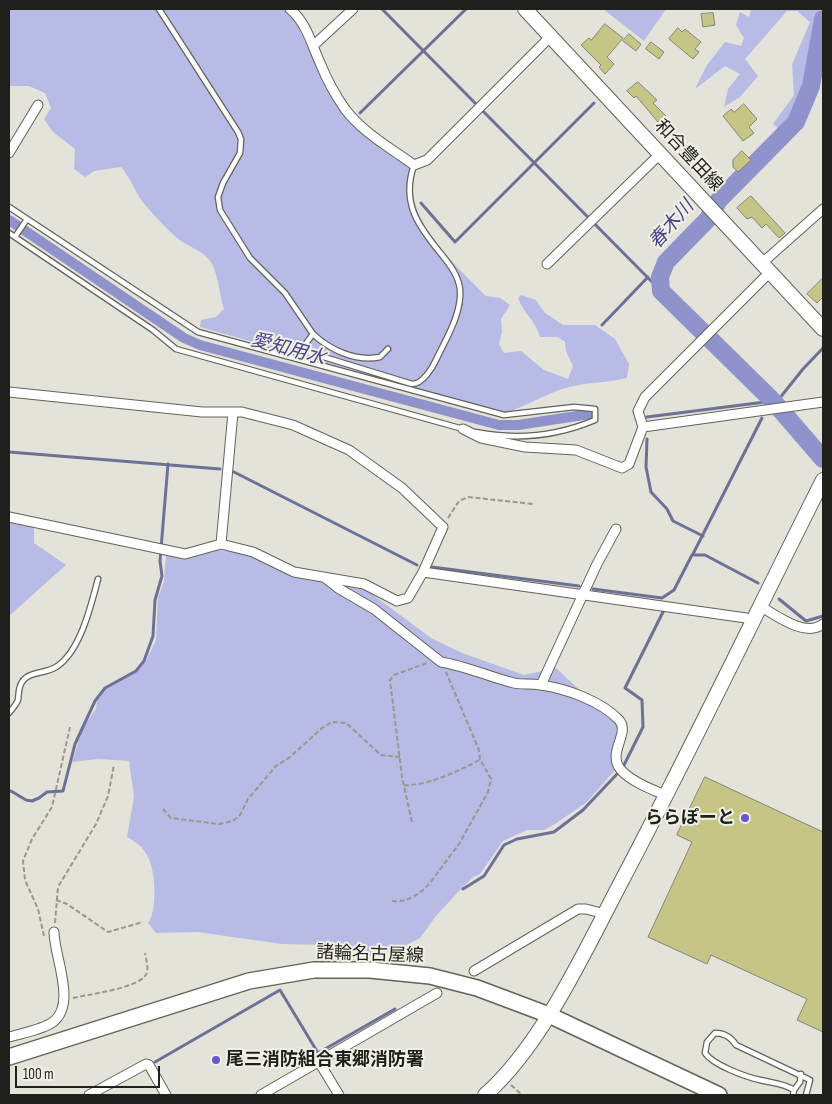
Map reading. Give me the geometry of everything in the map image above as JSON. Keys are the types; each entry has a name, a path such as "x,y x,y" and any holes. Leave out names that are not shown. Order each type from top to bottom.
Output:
{"main road":[{"name":"諸輪名古屋線","path":"9,1057 224,988 270,976 314,970 370,970 430,976 477,988 549,1015 712,1094"}],"street":[{"path":"290,9 297,14 314,45 320,65 346,110 414,165 427,160 550,37"},
{"path":"314,45 353,9"},
{"name":"和合豊田線","path":"525,9 823,329"},
{"path":"9,153 38,105"},
{"path":"547,264 593,222 660,154"},
{"path":"463,429 482,438 525,447 576,450 622,468 629,464 643,428 638,411 645,397 823,209"},
{"path":"9,392 202,412 253,414 293,425 349,450 402,488 443,527 423,572 408,598 397,601 364,584 294,572 253,552 221,544 186,554 9,517"},
{"path":"643,428 823,402"},
{"path":"221,544 233,412"},
{"path":"484,1095 505,1078 549,1015 605,914 666,796 823,480"},
{"path":"541,685 583,593 616,528"},
{"path":"423,572 583,593 753,619"},
{"path":"325,578 338,588 374,609 435,658 515,684 541,685 566,692 601,706 620,721 623,726 616,754 619,768 628,777 666,796"},
{"path":"760,606 802,628 816,629 823,624"},
{"path":"474,971 578,909 605,914"},
{"path":"9,1037 54,1021 62,1009 64,1000 62,977 54,946 54,932"},
{"path":"261,1095 437,993"},
{"path":"319,1062 339,1095"},
{"path":"89,1095 146,1064 149,1065 166,1095"}],"lane":[{"path":"160,9 233,122 241,139 240,153 226,176 218,197 220,210 250,258 285,293 313,334 330,348 361,357 380,357 388,349"},
{"path":"313,334 301,350 412,384 419,383 434,366 455,320 460,289 455,271 426,236 412,210 408,193 414,165"},
{"path":"9,206 198,332 504,415 574,406 595,409 595,420 575,428 541,434 501,437 463,429 176,349 153,330 9,233"},
{"path":"15,237 27,219"},
{"path":"9,713 18,701 22,681 30,674 44,673 54,668 66,660 75,648 98,579"},
{"path":"801,1074 800,1082 793,1093 778,1083 748,1077 709,1060 705,1053 707,1042 716,1032 723,1033 732,1039 736,1045 801,1074 810,1080 810,1086 806,1095"}],"path":[{"path":"443,527 458,502 468,497 533,504"},
{"path":"412,822 404,785 390,680 394,675 435,658"},
{"path":"392,901 402,901 423,890 471,825 490,784 489,773 480,759 479,750 445,670 445,662"},
{"path":"163,809 171,818 219,824 232,821 240,815 248,799 276,766 290,757 322,728 332,722 346,723 381,755 400,758"},
{"path":"54,946 45,937 38,909 25,880 23,862 32,839 52,807 70,726"},
{"path":"404,785 420,785 467,768 480,759"},
{"path":"54,932 56,900 60,884 82,849 104,808 114,765"},
{"path":"56,900 67,904 99,928 108,932 143,922"},
{"path":"64,1000 122,988 144,978 147,972 146,953"},
{"path":"511,1085 522,1095"}],"shaded area":[{"path":"9,9 283,9 296,20 334,100 408,165 414,175 413,192 417,209 435,242 486,296 500,298 510,305 501,319 502,332 499,344 504,353 521,351 544,370 568,379 573,366 566,351 565,342 558,337 540,337 536,326 520,303 518,298 521,295 536,300 545,313 563,325 595,325 615,339 629,364 627,378 569,387 504,413 200,327 201,320 216,317 224,309 212,264 202,253 177,238 157,218 144,204 121,167 94,171 85,177 74,169 75,149 53,132 44,119 51,108 45,93 29,86 9,86"},
{"path":"603,9 666,9 644,41"},
{"path":"751,9 820,9 814,58 807,90 793,119 782,131 773,124 794,95 792,65 810,22 797,11 787,11 745,59 758,76 740,97 724,107 728,89 740,74 725,66 695,89 707,65 725,42 741,46 744,38 736,25 740,12 749,17"},
{"path":"9,520 34,524 34,543 66,565 9,616"},
{"path":"213,550 236,551 321,580 328,585 364,588 431,638 462,653 524,675 556,668 617,725 612,753 615,770 587,802 555,824 544,830 527,830 503,841 480,874 473,877 458,892 436,916 420,938 401,948 371,956 327,945 282,944 197,932 156,933 148,923 151,917 154,898 152,867 149,858 143,850 137,843 127,837 134,797 129,761 98,759 72,762 83,727 96,709 97,701 106,689 138,671 146,661 156,640 158,597 164,582 166,555 193,557"}],"building":[{"path":"713,13 715,25 703,27 701,14"},
{"path":"605,24 623,38 607,57 614,64 605,74 599,67 601,65 581,45 589,38 591,40"},
{"path":"678,28 682,32 685,29 701,42 695,49 699,52 693,59 669,39"},
{"path":"629,34 641,44 636,51 623,41"},
{"path":"651,42 664,52 659,59 646,49"},
{"path":"638,82 657,100 653,103 666,116 658,122 636,96 634,98 627,91"},
{"path":"744,104 757,119 749,127 754,133 743,141 723,116 731,109 734,112"},
{"path":"742,151 751,160 738,172 733,167 733,160"},
{"path":"751,196 785,233 779,238 766,224 762,228 752,217 747,219 737,208"},
{"path":"823,278 823,297 817,303 807,294"},
{"path":"705,777 823,832 823,1032 797,1020 807,999 711,955 707,964 648,937 692,842 677,835"}],"waterway":[{"path":"382,9 661,291"},
{"path":"360,113 466,9"},
{"name":"春木川","path":"823,19 811,86 796,122 719,200 708,219 666,262 660,277 661,291 773,401 823,459"},
{"path":"421,203 455,242 594,103"},
{"name":"愛知用水","path":"9,220 184,338 200,345 499,425 518,425 590,414"},
{"path":"602,325 648,277"},
{"path":"647,417 779,399 823,348"},
{"path":"693,554 762,418"},
{"path":"647,439 646,467 651,492 667,509 673,521 703,536"},
{"path":"9,452 220,469"},
{"path":"9,792 11,791 26,800 32,801 47,792 63,791 75,744 95,701 105,688 136,671 144,661 153,636 155,600 162,576 160,561 168,464"},
{"path":"234,472 417,565"},
{"path":"593,589 662,598 674,590 692,555 705,555 758,583"},
{"path":"432,567 579,586"},
{"path":"779,599 806,621 823,616"},
{"path":"623,767 643,727 642,700 625,688 664,610"},
{"path":"463,889 484,876 504,845 517,839 554,832 583,810 618,773"},
{"path":"155,1062 280,990 318,1053 395,1009"}],"place":[{"name":"ららぽーと","path":"745,818"},
{"name":"尾三消防組合東郷消防署","path":"216,1060"}]}
